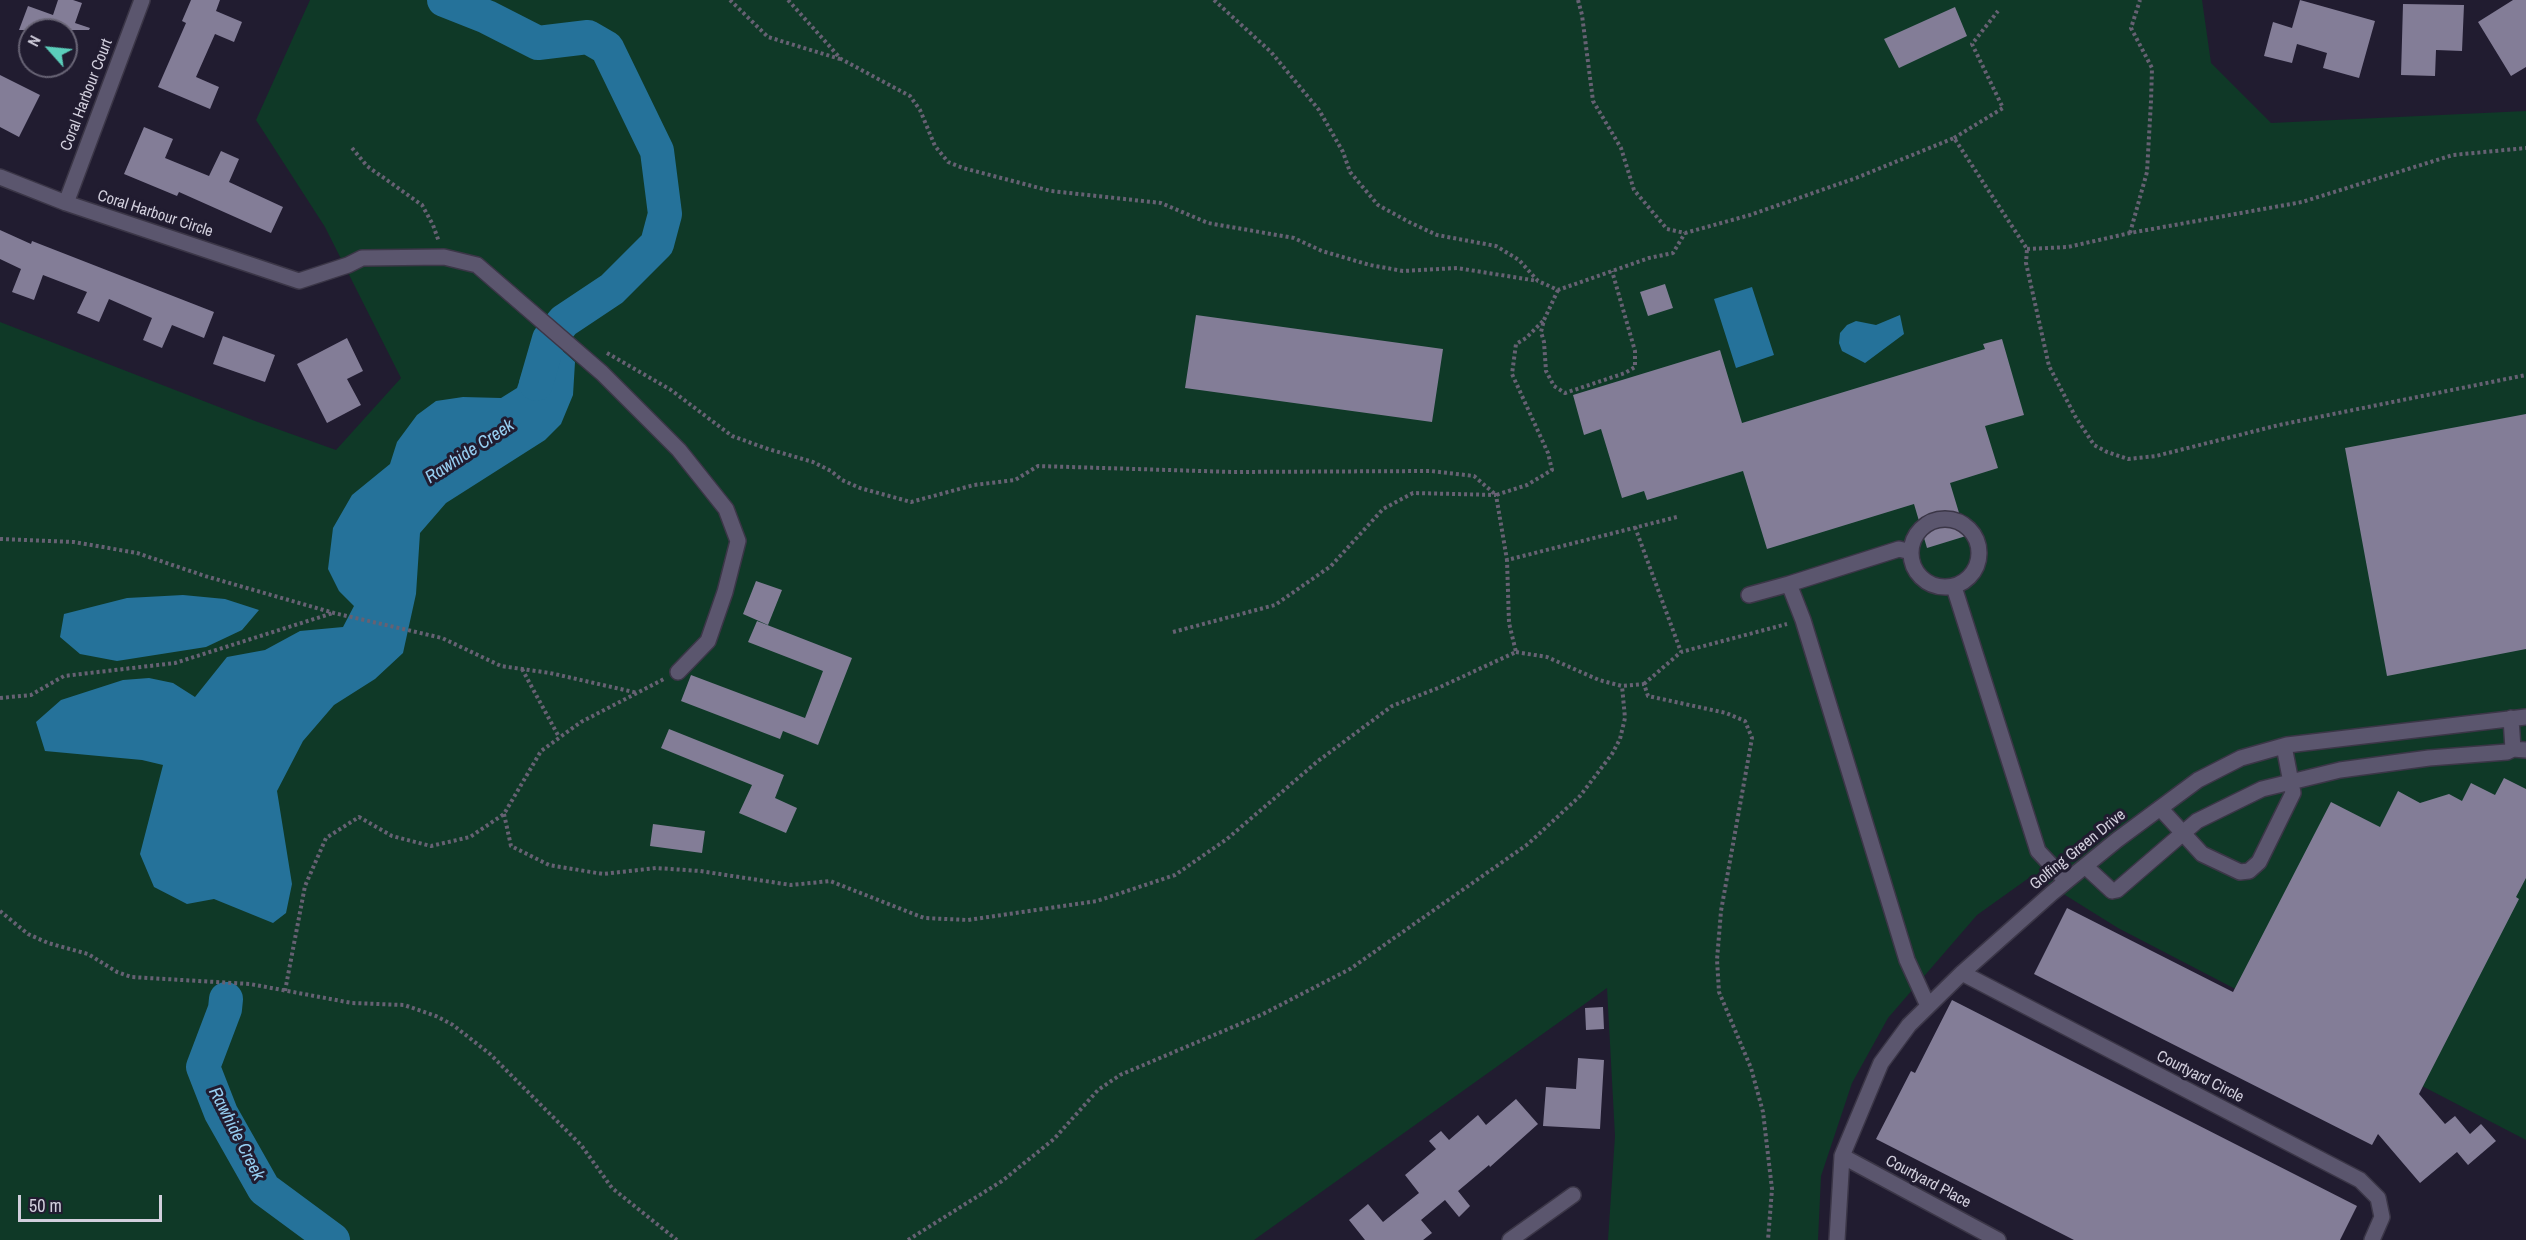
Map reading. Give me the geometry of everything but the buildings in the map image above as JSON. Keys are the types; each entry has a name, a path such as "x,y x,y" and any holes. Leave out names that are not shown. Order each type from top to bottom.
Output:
{"street":[{"name":"Coral Harbour Court","path":"66,203 142,0"},
{"name":"Coral Harbour Circle","path":"0,177 66,203 299,281 362,258 444,257"},
{"path":"444,257 477,266 602,373 679,450 726,509 738,541 725,592 708,641 678,672"},
{"path":"1938,519 1961,522 1977,539 1980,551 1973,573 1964,582 1954,587 1933,586 1924,580 1912,563 1911,552 1918,532 1927,524 1938,519"},
{"path":"1749,595 1899,549 1911,552"},
{"path":"1789,584 1803,620 1907,960 1928,1006"},
{"path":"1954,587 2038,850 2066,881"},
{"path":"2085,866 2112,891 2117,890 2197,821 2262,789 2290,780 2340,770 2519,749 2519,718"},
{"name":"Golfing Green Drive","path":"1836,1240 1842,1156 1881,1063 1909,1025 1962,973 2066,881 2160,808 2198,780 2241,758 2284,746 2519,718"},
{"path":"2160,808 2202,854 2240,872 2249,871 2259,862 2293,793 2284,746"},
{"name":"Courtyard Circle","path":"1962,973 2360,1180 2378,1198 2382,1217 2372,1240"},
{"name":"Courtyard Place","path":"1842,1156 1976,1235 1998,1240"},
{"path":"1510,1240 1573,1195"}],"path":[{"path":"730,0 768,37 841,59 910,96 920,111 935,146 948,162 1051,191 1161,203 1208,223 1294,238 1322,251 1370,265 1403,271 1457,268 1538,281 1558,290 1649,258 1673,253 1685,233"},
{"path":"788,0 841,59"},
{"path":"1214,0 1271,52 1319,110 1343,152 1350,172 1378,205 1437,235 1496,246 1519,260 1538,281"},
{"path":"1578,0 1593,101 1621,147 1634,190 1668,229 1685,233 1750,215 1845,182 1954,138 2003,108 1972,44 1998,11"},
{"path":"2130,233 2147,172 2151,101 2152,68 2131,28 2140,0"},
{"path":"1954,138 2027,249 2026,263 2049,366 2074,416 2094,446 2128,459 2156,456 2279,425 2526,375"},
{"path":"352,148 367,166 422,205 433,225 444,257"},
{"path":"2027,249 2068,247 2130,233 2302,202 2453,155 2526,148"},
{"path":"1558,290 1541,332 1546,371 1554,386 1565,393 1625,373 1635,367 1635,351 1612,271"},
{"path":"1173,632 1275,605 1331,566 1383,509 1413,493 1496,495 1527,485 1552,470 1548,453 1512,374 1516,344 1526,338 1544,320"},
{"path":"600,350 671,390 732,436 768,450 813,462 860,488 911,502 974,486 1015,480 1038,466 1233,472 1431,471 1474,476 1496,495 1507,560 1509,623 1516,652"},
{"path":"1507,560 1677,518"},
{"path":"1635,527 1681,652"},
{"path":"0,539 74,542 137,553 205,576 334,613 442,638 501,666 550,673 638,693"},
{"path":"0,698 31,695 64,676 175,663 334,613"},
{"path":"504,814 511,846 549,865 603,874 656,868 700,871 791,885 830,881 924,918 968,920 1097,901 1175,875 1227,839 1318,761 1392,706 1438,688 1516,652 1547,657 1599,680 1622,686 1644,684 1681,652 1803,620"},
{"path":"522,669 559,737"},
{"path":"285,991 305,886 326,838 359,817 392,836 431,846 470,837 504,814 541,750 581,722 678,672"},
{"path":"1644,684 1648,696 1726,713 1744,721 1752,738 1721,911 1717,960 1719,992 1751,1068 1763,1112 1772,1189 1768,1240"},
{"path":"908,1240 1002,1181 1054,1139 1098,1090 1113,1080 1261,1015 1350,969 1528,844 1580,796 1612,754 1620,739 1625,718 1622,686"},
{"path":"0,911 28,934 48,943 88,954 117,972 131,977 250,984 352,1003 404,1005 453,1025 490,1054 580,1145 612,1188 677,1240"}],"green space":[{"path":"310,0 2202,0 2211,63 2271,123 2526,111 2526,1140 2118,928 2033,875 1977,915 1888,1018 1852,1083 1821,1176 1818,1240 1608,1240 1615,1136 1607,988 1254,1240 0,1240 0,322 336,450 401,378 325,227 256,120"}],"water":[{"path":"1752,287 1774,355 1736,368 1714,299"},
{"path":"1900,315 1904,334 1865,363 1842,351 1839,343 1840,333 1847,325 1856,321 1876,325"},
{"path":"545,335 575,362 573,395 561,424 545,440 446,503 420,533 416,594 403,653 375,679 334,705 303,741 277,791 292,884 286,913 273,923 214,899 187,904 154,887 140,854 163,765 142,760 45,751 36,722 61,700 123,680 149,678 173,683 195,697 227,657 265,650 300,631 343,627 354,606 339,591 328,569 333,528 352,495 390,464 397,442 417,415 436,401 463,397 501,398 517,388 533,341"},
{"path":"183,595 225,599 259,610 242,630 206,647 117,661 80,654 60,637 64,614 127,598"}],"waterway":[{"name":"Rawhide Creek","path":"444,0 487,17 538,43 588,37 607,48 657,151 665,214 657,244 612,289 564,321 549,339 536,384"},
{"name":"Rawhide Creek","path":"226,999 225,1009 203,1067 221,1113 264,1189 333,1240"}]}
